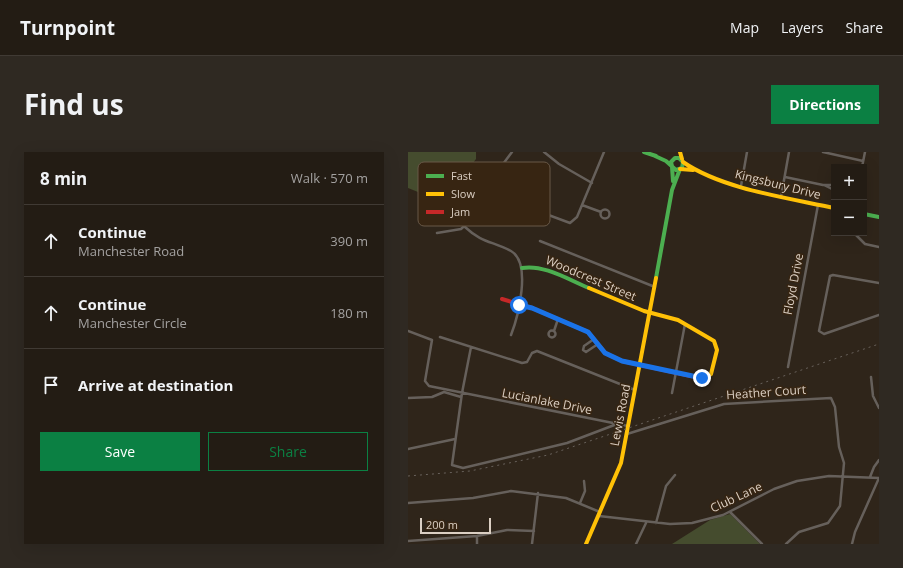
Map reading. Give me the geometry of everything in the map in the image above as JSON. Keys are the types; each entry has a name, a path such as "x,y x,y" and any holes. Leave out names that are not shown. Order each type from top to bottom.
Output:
{"street":[{"path":"505,162 512,152"},
{"path":"544,152 559,164 592,183"},
{"path":"550,216 569,223 575,220 604,152"},
{"name":"Kingsbury Drive","path":"644,152 655,156 676,170 696,171 741,187 831,207"},
{"path":"672,166 674,159 679,152"},
{"path":"679,152 683,161 680,169"},
{"path":"741,187 747,152"},
{"path":"781,197 789,152"},
{"path":"823,152 863,161"},
{"path":"862,164 865,152"},
{"name":"Kingsbury Drive","path":"655,156 674,159 679,158 696,171"},
{"name":"Lewis Road","path":"586,544 618,472 629,426 672,190 674,174 672,166"},
{"name":"Lewis Road","path":"672,190 680,169"},
{"path":"785,176 823,185 831,189"},
{"path":"823,185 831,185"},
{"path":"582,205 601,212"},
{"name":"Floyd Drive","path":"788,367 818,205"},
{"path":"867,215 879,217"},
{"path":"437,233 457,231 465,227 479,238 516,254 522,268 517,318 511,335"},
{"path":"857,236 865,244 879,247"},
{"path":"540,241 655,287"},
{"name":"Woodcrest Street","path":"522,268 532,266 541,268 650,313 673,318 712,339 717,350 713,369 708,376 700,378 676,373"},
{"path":"879,283 834,275 830,276 819,331 824,334 879,315"},
{"path":"502,299 532,308 588,332 610,356 640,366 676,373"},
{"path":"554,331 558,319"},
{"path":"672,393 685,324"},
{"name":"Lucianlake Drive","path":"408,331 432,340 425,381 427,385 629,426"},
{"path":"440,337 522,363 527,362 532,353 537,351 635,390"},
{"path":"594,339 583,348 583,350 586,352 598,344"},
{"path":"471,347 461,397 452,465 463,468 567,443 617,424"},
{"path":"871,378 873,396 879,408"},
{"path":"408,398 432,398 444,392 461,397"},
{"name":"Heather Court","path":"627,434 724,404 831,398 835,407 839,447 844,463 842,476"},
{"path":"408,449 455,439"},
{"path":"870,477 872,470 879,460"},
{"path":"656,523 668,484 675,475"},
{"path":"786,544 799,532 820,527 831,521 840,506 842,476"},
{"name":"Club Lane","path":"408,503 473,498 507,491 538,493 566,498 580,503 600,514 646,522 677,524 692,523 730,512 767,492 790,483 813,477 842,476 879,478"},
{"path":"852,544 855,532 879,478"},
{"path":"580,503 585,491 584,481"},
{"path":"532,544 538,493"},
{"path":"730,512 762,544"},
{"path":"636,544 646,522"},
{"path":"408,541 477,536 507,530 534,531"},
{"path":"477,536 477,544"}],"green space":[{"path":"408,152 476,152 476,159 474,162 418,162 418,192 408,188"},
{"path":"730,514 760,544 672,544 710,520"}],"railway":[{"path":"408,476 470,471 548,455 879,344"}],"traffic: fast":[{"path":"644,152 656,156"},
{"path":"655,156 666,161 676,170 682,168 683,162 679,158 675,158 671,162 672,166"},
{"path":"672,167 673,181"},
{"path":"656,278 672,190 680,169"},
{"path":"867,215 879,217"},
{"path":"522,268 530,267 548,270 589,288"}],"traffic: slow":[{"path":"680,152 682,159"},
{"path":"683,162 699,171 736,186 831,207"},
{"path":"680,169 693,170"},
{"path":"586,544 621,463 656,278"},
{"path":"589,288 644,311 678,320 714,341 717,350 711,374 708,376"}],"traffic: jam":[{"path":"502,299 532,308 588,332 605,353 622,361 700,378 708,376"}],"route":[{"path":"519,305 528,306 588,332 605,353 628,364 702,378"}]}
